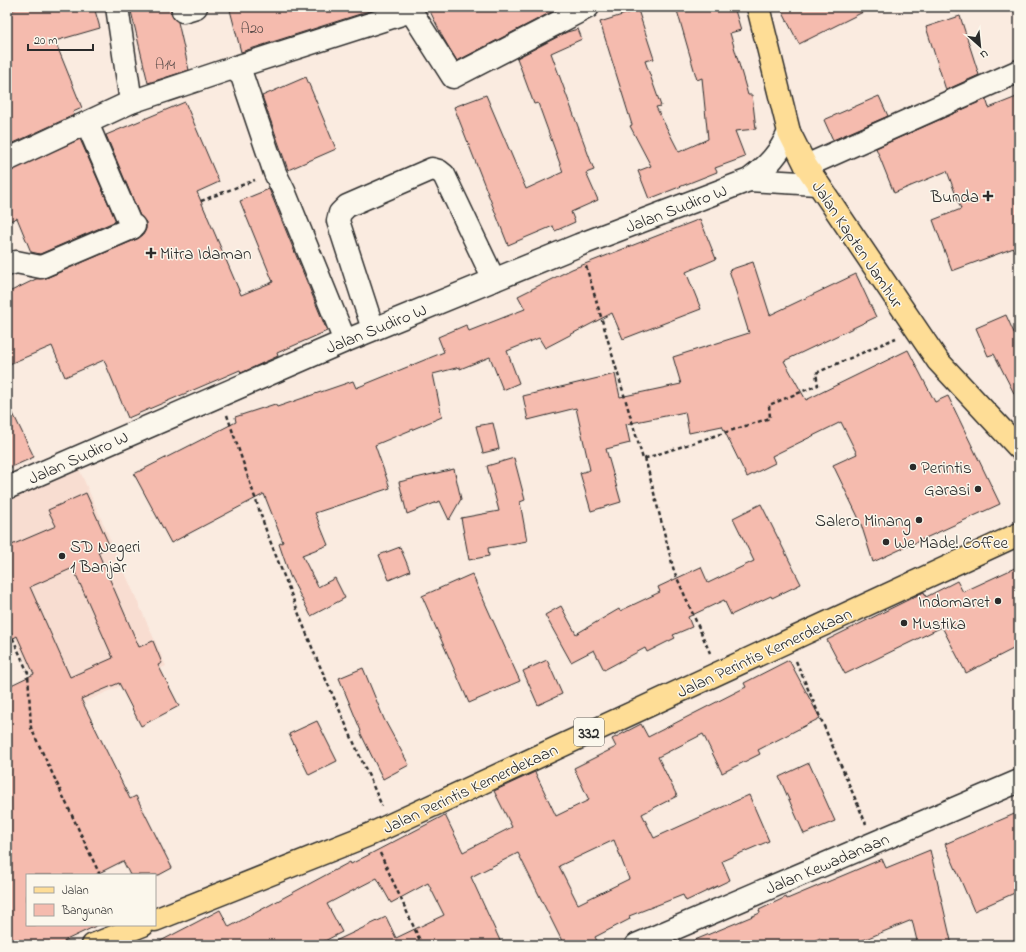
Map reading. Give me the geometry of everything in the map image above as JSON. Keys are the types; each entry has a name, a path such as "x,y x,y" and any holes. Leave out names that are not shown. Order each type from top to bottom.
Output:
{"main road":[{"name":"Jalan Kapten Jamhur","path":"758,7 789,132 812,175 938,361 1019,448"},
{"name":"Jalan Perintis Kemerdekaan","path":"156,920 381,829 1019,534"},
{"path":"93,945 140,926"}],"street":[{"path":"117,7 131,102"},
{"path":"183,7 183,11 196,7"},
{"path":"7,160 131,102 411,11 453,77 588,7"},
{"path":"233,68 242,76 275,173 284,191 345,341"},
{"path":"749,180 812,175 1019,71"},
{"path":"7,265 16,262 41,266 133,227 87,123"},
{"path":"749,180 766,168 775,157 789,132"},
{"path":"373,329 338,221 340,213 347,206 432,169 439,171 444,175 494,280"},
{"name":"Jalan Sudiro W","path":"7,488 219,394 373,329 579,245 749,180"},
{"name":"Jalan Kewadanaan","path":"636,945 1019,781"}],"path":[{"path":"201,201 275,173"},
{"path":"579,245 643,459 645,458 674,571 719,673"},
{"path":"645,458 770,418 769,405 818,385 816,373 916,329"},
{"path":"219,394 267,533 381,829 422,945"},
{"path":"7,625 28,673 32,728 100,874"},
{"path":"788,640 874,843"}],"shaded area":[{"name":"SD Negeri 1 Banjar","path":"76,462 166,666 50,717 7,619 7,493"}],"building":[{"path":"20,7 94,7 100,28 55,41 82,108 73,112 74,115 7,146 7,12"},
{"path":"130,7 170,7 172,16 178,22 189,70 148,83"},
{"path":"241,7 382,7 241,52 230,10"},
{"path":"428,7 561,7 457,61 442,36"},
{"path":"676,7 734,7 741,30 730,33 748,95 752,95 756,129 735,131 745,157 715,168 717,172 649,199 638,171 651,166 630,126 632,125 600,22 638,10 654,59 645,61 661,106 656,107 679,152 708,139 702,78 697,80"},
{"path":"780,7 873,7 799,44"},
{"path":"960,16 979,75 946,90 926,27"},
{"path":"578,29 582,39 551,53 594,170 586,173 598,200 571,212 575,222 555,231 553,226 508,245 454,107 486,95 526,189 563,172 538,103 534,104 517,58 567,32"},
{"path":"306,77 336,149 288,170 262,96"},
{"path":"879,96 888,116 833,140 824,120"},
{"path":"1019,96 1019,246 952,271 933,220 961,209 947,171 894,193 876,148 986,99 989,108"},
{"name":"Mitra Idaman","path":"185,102 219,182 197,192 241,295 273,282 240,201 269,189 327,331 277,353 278,356 241,373 240,370 128,418 104,360 65,377 52,346 7,365 7,293 36,279 46,278 137,239 143,235 146,229 146,222 140,216 106,135"},
{"path":"80,139 116,221 40,254 31,252 17,218 7,222 7,172"},
{"path":"700,219 716,259 686,272 701,309 623,339 612,313 545,348 539,338 507,351 519,383 503,390 490,357 460,369 460,367 433,374 442,417 375,445 390,488 315,513 328,545 302,555 318,587 335,578 345,598 311,616 290,576 279,544 283,542 264,494 171,543 134,474 236,422 235,417 275,404 277,407 353,381 356,388 444,352 438,337 466,325 469,331 525,309 518,296 572,269"},
{"path":"753,262 770,315 856,274 876,317 784,361 806,400 908,350 935,402 948,396 1000,504 873,562 860,521 833,465 857,454 841,422 772,456 775,463 747,477 722,426 689,433 685,412 626,424 630,443 606,449 621,502 591,511 580,473 590,470 576,408 528,420 523,396 615,374 620,397 681,384 673,357 749,333 729,270"},
{"path":"1006,315 1019,344 1019,403 994,354 988,356 976,328"},
{"path":"7,401 34,457 7,469"},
{"path":"493,423 499,449 483,453 476,426"},
{"path":"514,458 525,500 520,502 527,541 488,548 489,556 469,560 461,518 499,511 487,466"},
{"path":"454,469 461,499 449,520 440,501 407,514 399,482"},
{"path":"86,493 110,547 98,552 139,647 153,641 162,663 158,665 179,706 141,726 119,683 81,699 130,799 136,796 172,868 159,875 130,874 123,861 97,874 26,874 26,926 96,926 64,941 66,945 7,945 7,687 34,674 17,636 7,642 7,547 56,526 48,510","holes":["73,568 113,658 70,677 30,587"]},
{"path":"761,504 801,584 731,615 724,600 688,617 692,627 673,635 675,638 647,652 645,648 604,670 594,650 571,662 545,615 561,606 576,634 619,609 620,611 660,592 658,587 701,567 708,583 754,561 733,518"},
{"path":"400,547 410,571 389,580 379,555"},
{"path":"1019,566 1019,646 966,673 942,627 845,674 827,640 924,592 926,597 957,581 963,592"},
{"path":"472,574 520,681 469,703 422,596"},
{"path":"547,660 562,694 538,705 523,671"},
{"path":"789,660 820,718 758,750 760,754 722,773 703,734 658,757 677,796 642,814 654,838 749,795 769,841 722,861 730,880 686,901 683,895 629,916 630,919 595,937 599,945 564,945 518,853 471,877 502,945 327,945 386,917 396,938 444,915 428,883 391,903 377,878 327,904 342,932 317,945 153,945 220,910 229,927 350,862 351,864 445,815 463,852 512,827 494,791 535,772 556,816 589,800 574,768 616,747 612,739 641,724 648,737 746,687 744,683","holes":["614,840 629,879 578,904 559,866"]},
{"path":"363,668 384,719 409,765 383,779 360,732 361,731 339,678"},
{"path":"317,721 337,761 309,775 289,734"},
{"path":"809,763 835,821 804,834 779,777"},
{"path":"1019,812 1019,891 974,911 945,844"},
{"path":"930,850 952,945 918,945 912,920 851,945 823,945 820,938 805,945 683,945 760,913 759,910 786,897 787,899 882,859 886,868"}],"place":[{"name":"Bunda","path":"988,196"},
{"name":"Mitra Idaman","path":"151,253"},
{"name":"Perintis","path":"913,467"},
{"name":"Garasi","path":"978,489"},
{"name":"Salero Minang","path":"919,520"},
{"name":"We Made! Coffee","path":"886,542"},
{"name":"SD Negeri 1 Banjar","path":"62,556"},
{"name":"Indomaret","path":"998,601"},
{"name":"Mustika","path":"904,623"}]}
